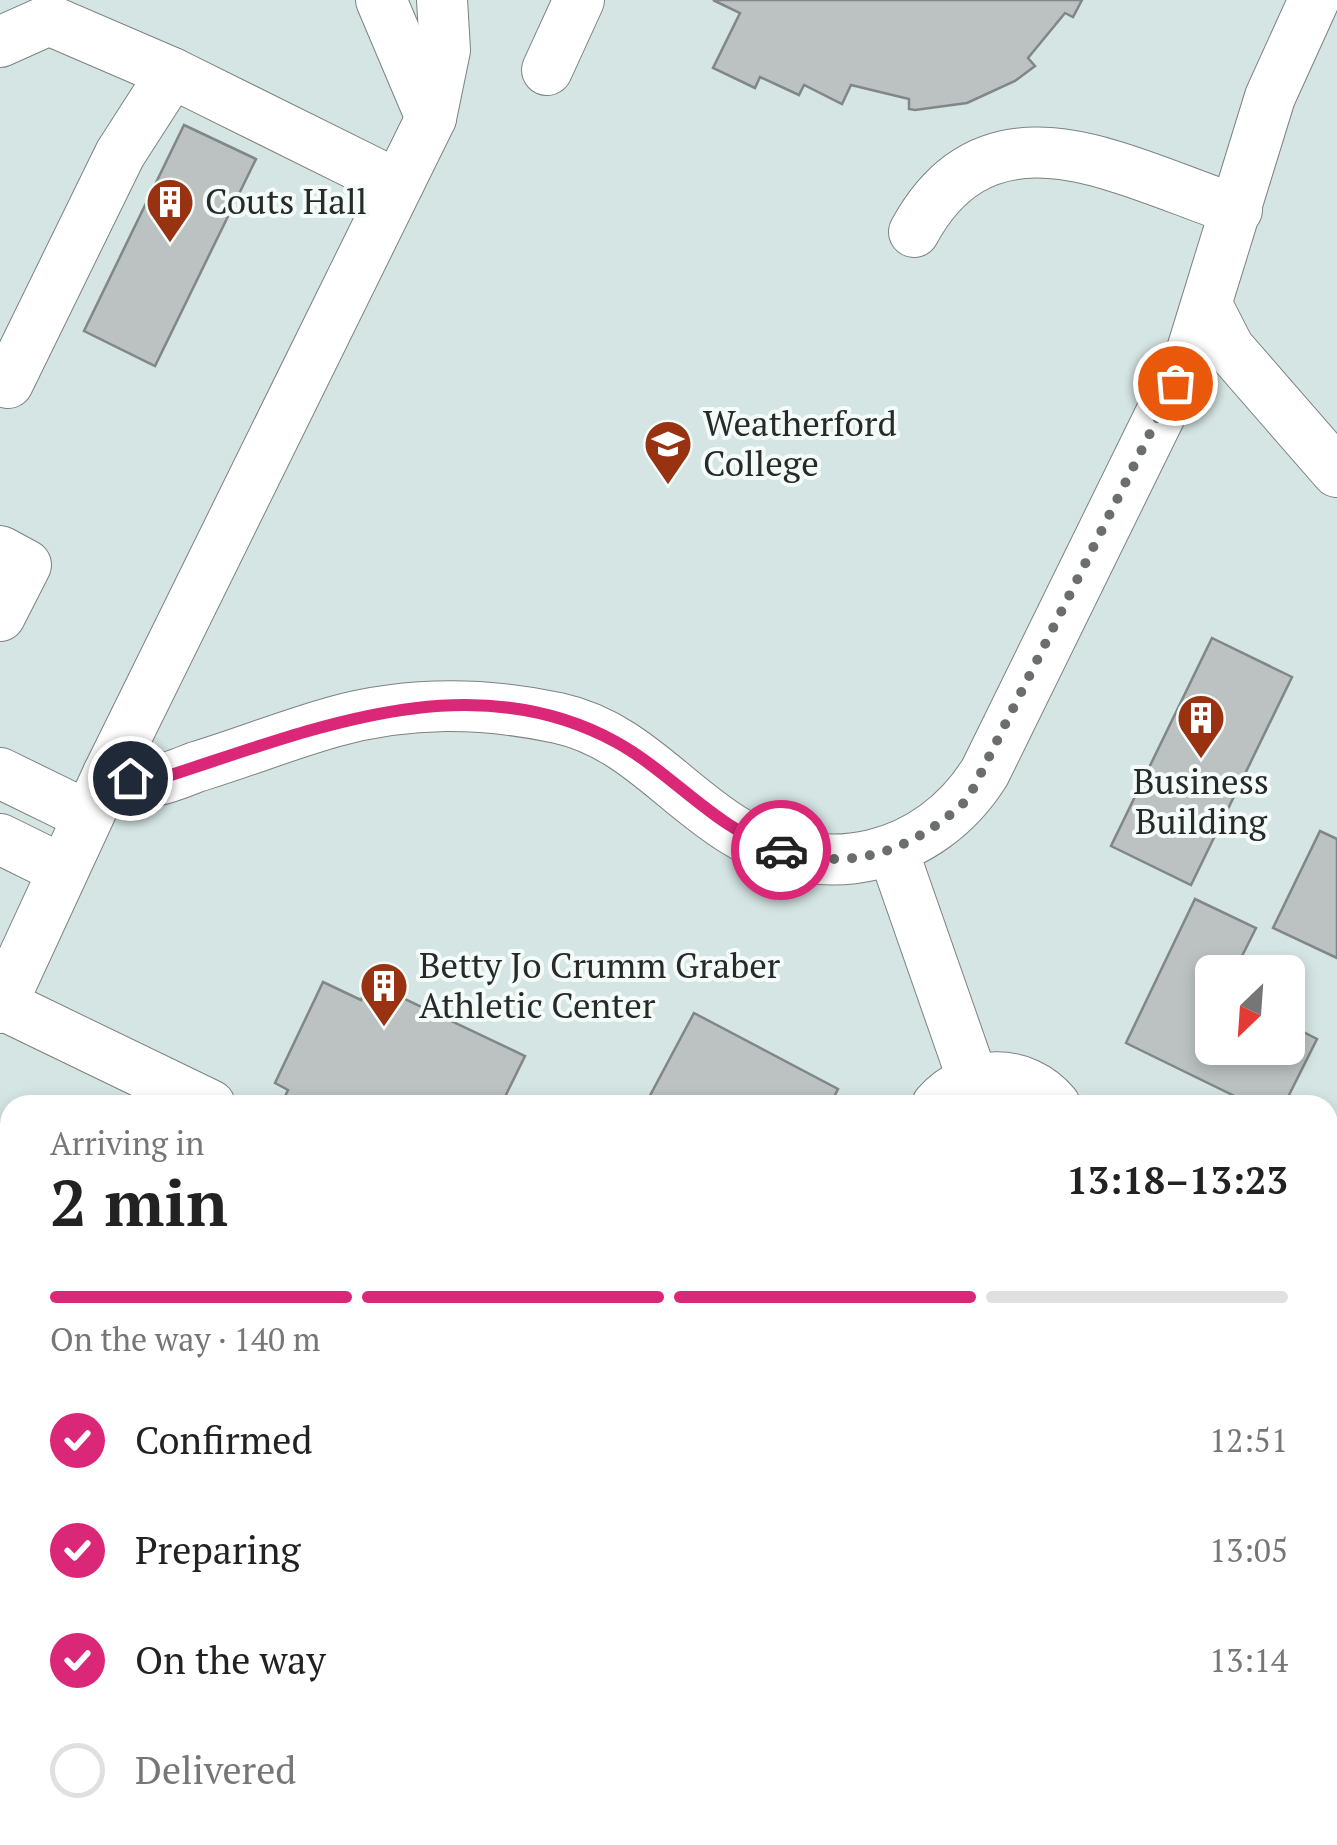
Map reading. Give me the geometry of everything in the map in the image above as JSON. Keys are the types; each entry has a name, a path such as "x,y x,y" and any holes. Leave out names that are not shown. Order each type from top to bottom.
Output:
{"street":[{"path":"381,0 431,118"},
{"path":"180,1095 1,1006 98,795 431,118 444,50 442,0"},
{"path":"547,70 580,0"},
{"path":"0,772 98,795 336,722 446,703 495,706 594,730 666,775 735,832 772,848 831,860 869,859 938,828 968,799 985,772 1192,350 1270,97 1314,0"},
{"path":"0,42 49,20 172,73 398,184"},
{"path":"0,379 8,383 16,369 120,154 172,73"},
{"path":"914,232 930,204 958,175 991,157 1035,149 1083,158 1236,210"},
{"path":"1207,304 1229,348 1337,472"},
{"path":"0,551 26,565 0,616"},
{"path":"0,840 64,870"},
{"path":"893,851 955,1092 1021,1080 1041,1095"}],"shaded area":[{"name":"Weatherford College","path":"0,0 1337,0 1337,1095 0,1095"}],"building":[{"path":"713,0 1082,0 1073,17 1065,13 1028,58 1035,66 1015,81 967,103 915,110 909,109 909,99 851,85 842,104 804,85 799,95 760,77 755,88 713,68 740,13"},
{"name":"Couts Hall","path":"184,125 256,159 155,366 84,331"},
{"name":"Business Building","path":"1212,638 1292,677 1191,885 1111,846"},
{"path":"1320,831 1337,839 1337,958 1273,928"},
{"path":"1195,899 1256,928 1242,955 1195,955 1195,1065 1304,1065 1289,1095 1233,1095 1126,1043"},
{"name":"Betty Jo Crumm Graber Athletic Center","path":"323,982 361,1000 369,982 525,1056 506,1095 286,1095 288,1090 275,1083"},
{"path":"694,1013 838,1089 835,1095 650,1095"},
{"path":"1305,1033 1317,1039 1305,1063"}],"way so far":[{"path":"781,850 804,858 869,859 938,828 968,799 1010,722 1175,383"}],"place":[{"name":"Couts Hall","path":"170,244"},
{"name":"Weatherford College","path":"668,486"},
{"name":"Business Building","path":"1201,760"},
{"name":"Betty Jo Crumm Graber Athletic Center","path":"384,1028"}],"route":[{"path":"130,778 152,781 336,722 446,703 495,706 594,730 666,775 735,832 781,850"}]}
